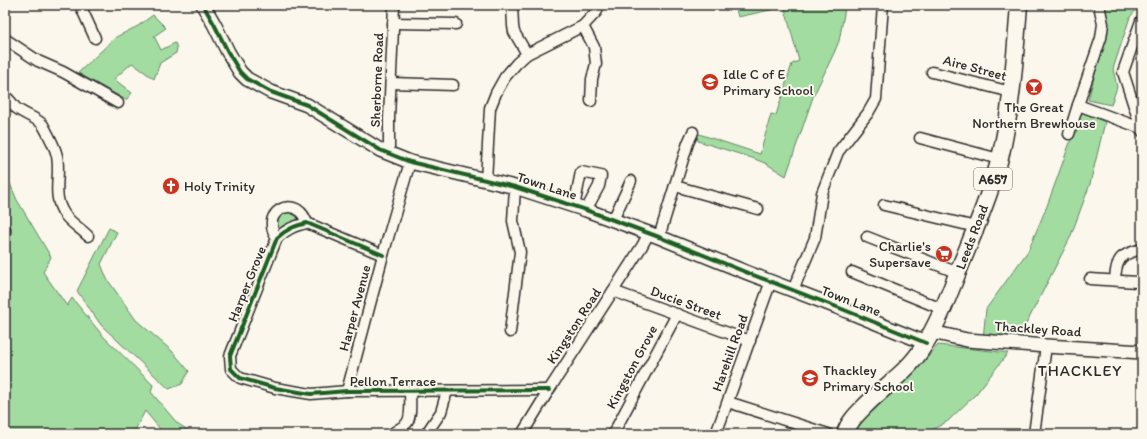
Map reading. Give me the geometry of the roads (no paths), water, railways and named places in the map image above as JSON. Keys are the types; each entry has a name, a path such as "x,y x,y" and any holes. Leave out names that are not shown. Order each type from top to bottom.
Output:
{"main road":[{"name":"Leeds Road","path":"845,434 854,417 914,359 929,337 958,273 988,194 999,159 1007,122 1011,92 1019,5"}],"street":[{"path":"80,5 95,38"},
{"path":"512,5 512,26 527,54"},
{"path":"793,290 815,238 822,193 838,152 868,113 876,99 883,5"},
{"path":"1069,134 1082,106 1101,38 1104,24 1100,5"},
{"name":"Town Lane","path":"204,6 228,52 240,72 247,79 271,92 307,105 380,150 410,162 515,187 580,208 654,235 837,307 929,337"},
{"name":"Sherborne Road","path":"389,154 394,6"},
{"path":"486,181 490,108 505,77 527,54 583,26 597,11"},
{"path":"1141,21 1123,72 1142,129"},
{"path":"393,23 456,24"},
{"path":"583,26 594,47 596,64 592,79 591,102"},
{"path":"5,39 38,61 58,69 118,103"},
{"name":"Aire Street","path":"932,72 1011,92"},
{"path":"391,83 453,85"},
{"path":"5,96 16,107 42,124 57,156 57,190 60,207 65,216 88,236"},
{"path":"1082,106 1142,129"},
{"name":"Kingston Road","path":"522,434 642,246 654,235 675,186 692,132"},
{"path":"920,138 999,159"},
{"name":"Harper Avenue","path":"347,392 383,255 410,162"},
{"path":"613,220 631,181"},
{"path":"675,186 758,209"},
{"path":"510,332 520,252 513,221 515,187"},
{"path":"884,205 976,227"},
{"name":"Harper Grove","path":"277,238 273,232 272,220 278,211 289,207 299,211 308,223 383,255"},
{"name":"Harper Grove","path":"240,378 231,369 230,356 277,238 292,227 308,223"},
{"path":"867,237 958,273"},
{"path":"1115,280 1115,269 1120,258 1128,252 1142,248"},
{"path":"852,272 942,309"},
{"path":"1090,279 1137,282"},
{"name":"Harehill Road","path":"716,434 771,282"},
{"name":"Ducie Street","path":"613,291 750,341"},
{"name":"Kingston Grove","path":"612,434 677,314"},
{"name":"Thackley Road","path":"929,337 1142,352"},
{"path":"1034,434 1046,346"},
{"name":"Pellon Terrace","path":"240,378 275,388 311,394 347,392 549,390"},
{"path":"426,434 441,412 447,391"},
{"path":"392,434 397,429 404,426 408,420 410,392"},
{"path":"728,402 828,434"}],"place":[{"name":"Idle C of E Primary School","path":"710,82"},
{"name":"The Great Northern Brewhouse","path":"1034,87"},
{"name":"Holy Trinity","path":"171,186"},
{"name":"Charlie's Supersave","path":"944,254"},
{"name":"Thackley Primary School","path":"810,378"}],"district":[{"name":"THACKLEY","path":"1080,370"}]}
